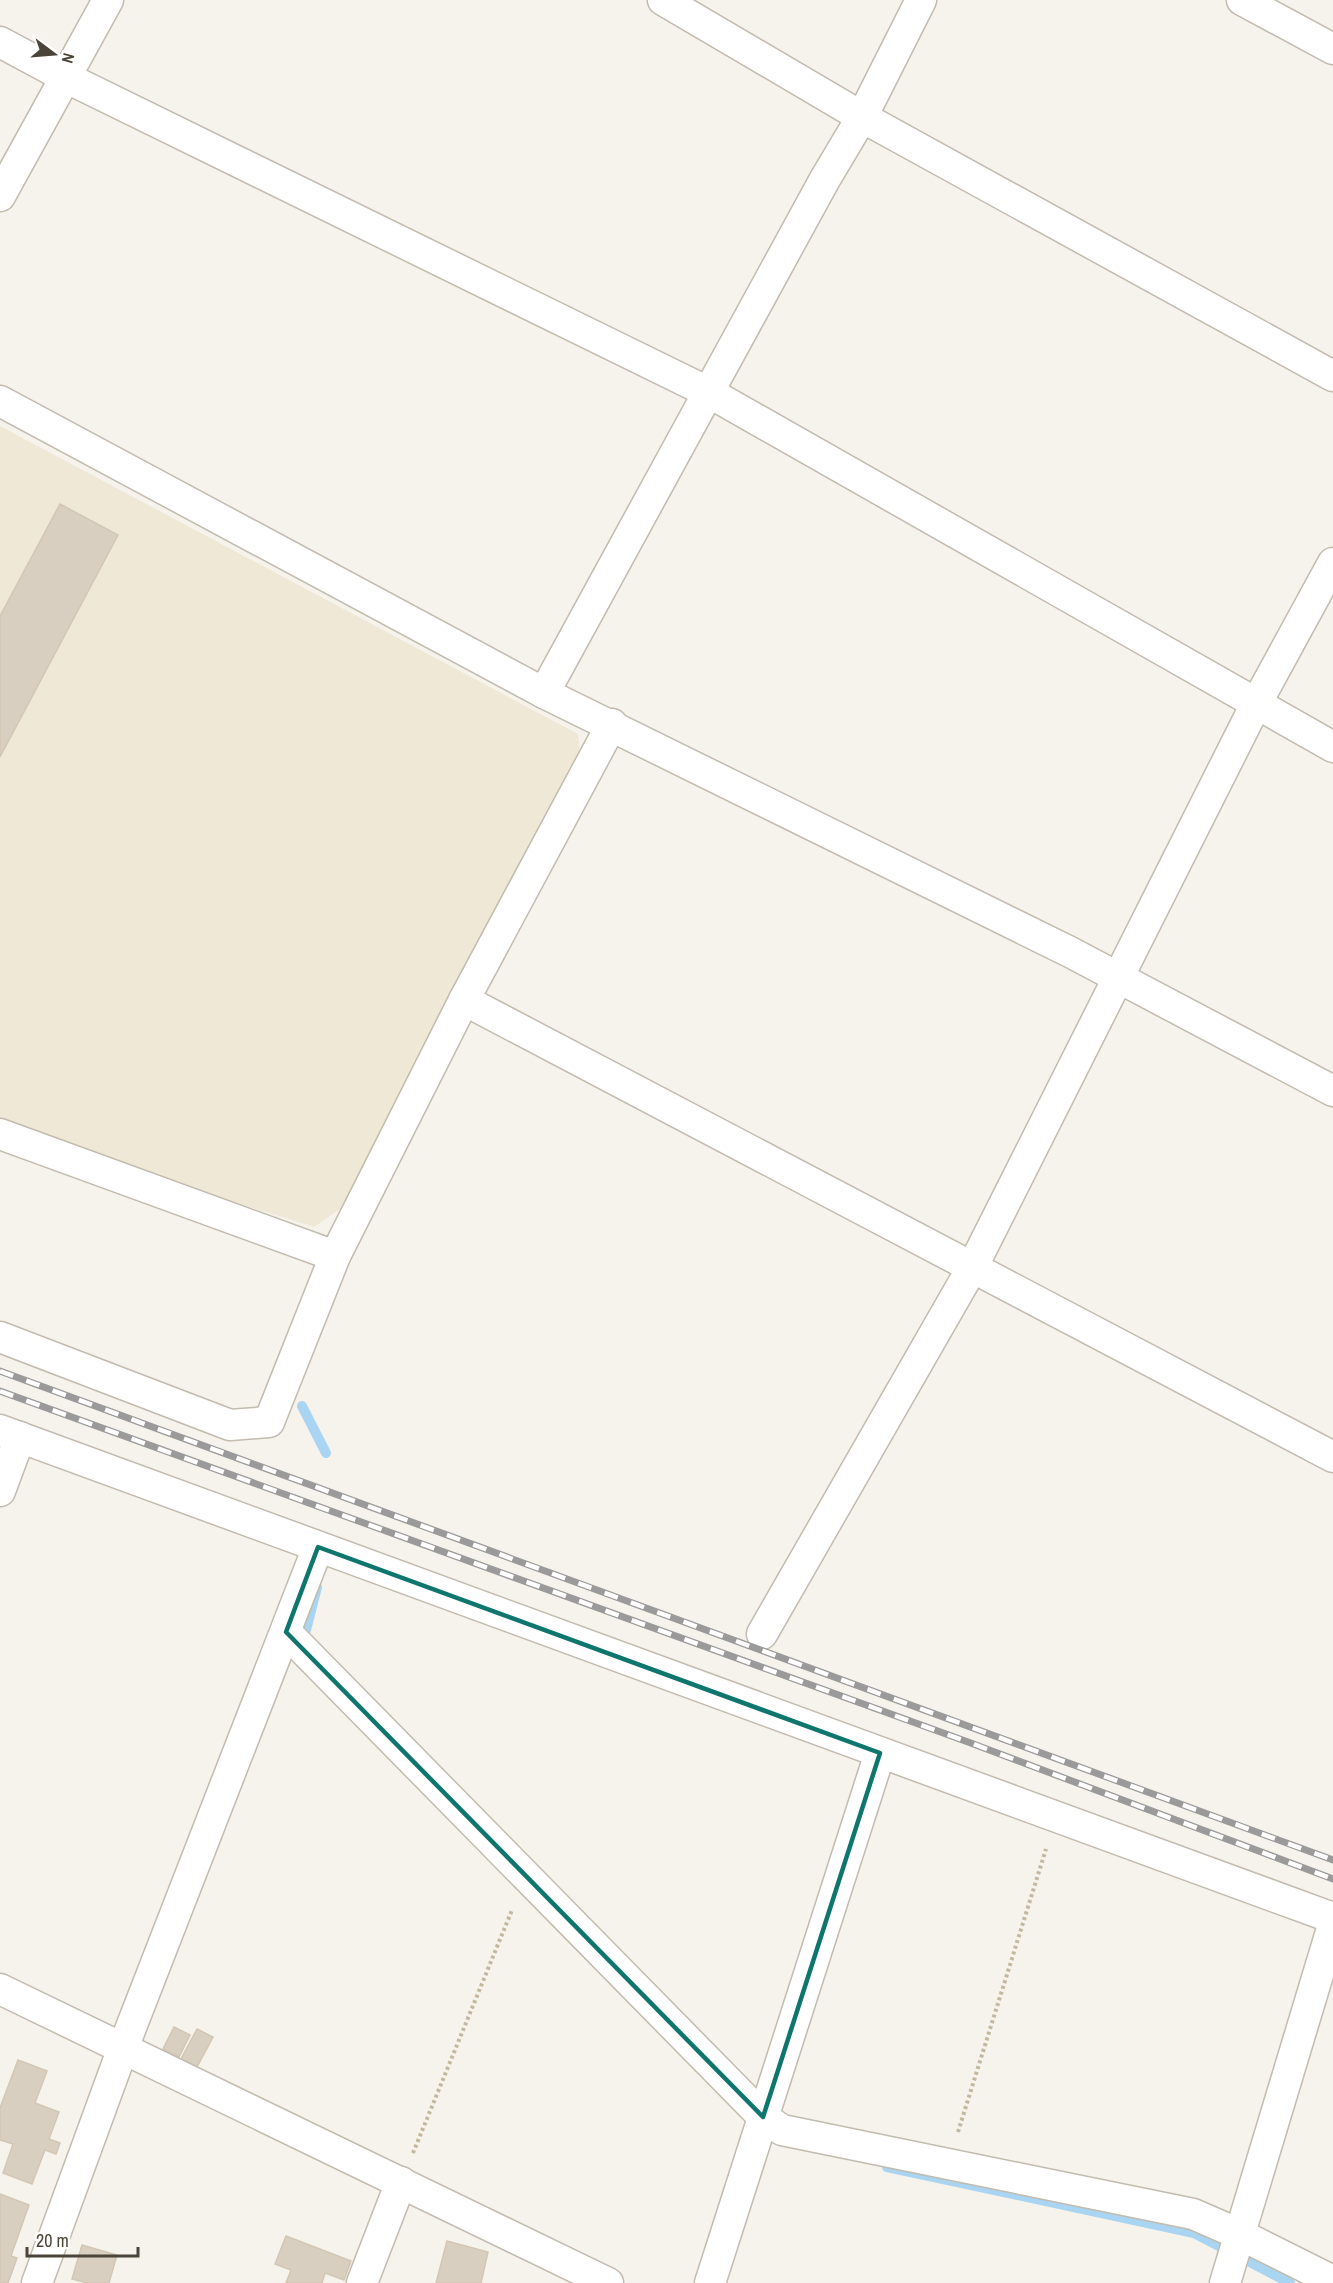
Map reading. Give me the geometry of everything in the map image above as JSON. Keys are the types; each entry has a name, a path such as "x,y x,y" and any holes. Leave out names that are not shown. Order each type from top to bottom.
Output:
{"street":[{"path":"0,196 108,0"},
{"path":"663,0 862,117 1333,375"},
{"path":"544,693 825,179 862,117 921,0"},
{"path":"1242,0 1333,49"},
{"path":"0,42 67,78 710,393 1333,747"},
{"path":"0,401 544,693 612,724 1118,977 1333,1091"},
{"path":"762,1634 972,1268 1256,704 1333,563"},
{"path":"0,1337 230,1425 269,1422 336,1256 464,1000 612,724"},
{"path":"464,1000 1333,1457"},
{"path":"0,1134 336,1256"},
{"path":"0,1491 10,1434 1333,1918"},
{"path":"36,2283 123,2048 318,1547"},
{"path":"286,1632 763,2117 782,2130 1193,2214 1239,2234 1333,2281"},
{"path":"710,2283 880,1753"},
{"path":"1225,2283 1333,1925"},
{"path":"0,1989 608,2283"},
{"path":"362,2283 401,2182"}],"path":[{"path":"948,2164 1056,1817"},
{"path":"401,2182 525,1876"}],"highlighted area":[{"path":"318,1547 880,1753 763,2117 286,1632"}],"shaded area":[{"path":"0,426 578,734 580,754 343,1207 314,1227 73,1152 0,1124"}],"building":[{"path":"60,504 118,535 0,757 0,616"},
{"path":"174,2027 190,2035 179,2057 163,2049"},
{"path":"197,2029 213,2037 197,2067 181,2059"},
{"path":"18,2060 47,2071 35,2103 59,2112 49,2139 60,2143 56,2154 45,2150 32,2184 3,2173 13,2144 0,2140 0,2108"},
{"path":"0,2194 29,2205 11,2256 17,2258 8,2283 0,2283"},
{"path":"286,2236 351,2261 344,2280 325,2273 322,2283 286,2283 291,2270 275,2264"},
{"path":"447,2241 488,2252 481,2283 436,2283"},
{"path":"82,2245 117,2255 109,2283 87,2283 72,2279"}],"waterway":[{"path":"302,1406 326,1453"},
{"path":"306,1630 317,1587"},
{"path":"887,2167 1194,2233 1219,2246"},
{"path":"1248,2261 1290,2283"}],"railway":[{"path":"0,1371 1333,1860"},
{"path":"0,1391 968,1742 1333,1879"}]}
